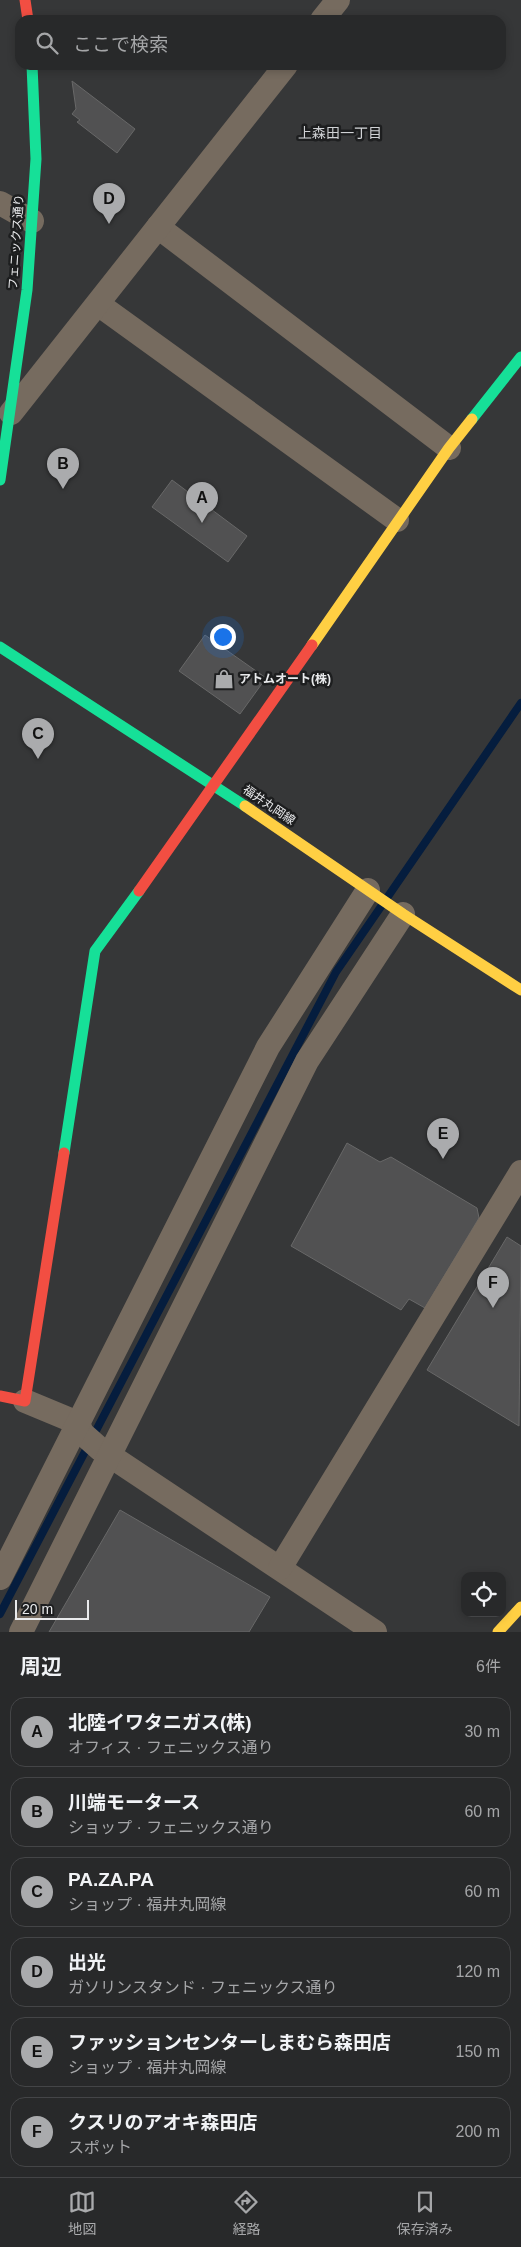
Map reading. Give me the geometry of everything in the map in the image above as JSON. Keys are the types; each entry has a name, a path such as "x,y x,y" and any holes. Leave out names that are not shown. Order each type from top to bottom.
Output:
{"street":[{"path":"25,0 27,15"},
{"path":"326,15 338,0"},
{"name":"フェニックス通り","path":"0,480 27,290 36,159 32,70"},
{"path":"11,413 282,70"},
{"path":"0,202 32,221"},
{"path":"158,227 449,448"},
{"path":"98,304 398,520"},
{"path":"25,1401 95,951 215,785 449,448 521,358"},
{"name":"福井丸岡線","path":"0,647 215,785 403,914 521,990"},
{"path":"0,1578 80,1428 268,1047 368,890"},
{"path":"21,1632 105,1452 307,1061 403,914"},
{"path":"280,1568 521,1172"},
{"path":"0,1396 25,1401 80,1428 105,1452 375,1632"},
{"path":"498,1632 521,1607"}],"building":[{"path":"72,81 135,129 117,153 77,122 80,120 72,114 76,109"},
{"path":"172,480 247,536 228,562 152,507"},
{"path":"205,635 266,678 240,714 179,671"},
{"path":"347,1143 380,1162 391,1157 477,1208 479,1218 425,1308 409,1299 401,1310 291,1246"},
{"path":"507,1237 521,1246 519,1426 427,1370"},
{"path":"120,1510 270,1597 249,1632 49,1632"}],"waterway":[{"path":"0,1614 336,972 521,703"}],"traffic: fast":[{"path":"0,480 27,290 36,159 32,70"},
{"path":"472,419 521,357"},
{"path":"0,647 245,806"},
{"path":"64,1153 95,951 139,891"}],"traffic: slow":[{"path":"312,645 449,448 472,419"},
{"path":"245,806 403,914 521,990"},
{"path":"498,1632 521,1607"}],"traffic: jam":[{"path":"25,0 27,15"},
{"path":"139,891 312,645"},
{"path":"0,1396 25,1401 64,1153"}],"place":[{"name":"出光","path":"109,224"},
{"name":"川端モータース","path":"63,489"},
{"name":"北陸イワタニガス(株)","path":"202,523"},
{"name":"アトムオート(株)","path":"224,679"},
{"name":"PA.ZA.PA","path":"38,759"},
{"name":"ファッションセンターしまむら森田店","path":"443,1159"},
{"name":"クスリのアオキ森田店","path":"493,1308"}],"district":[{"name":"上森田一丁目","path":"340,133"}]}
